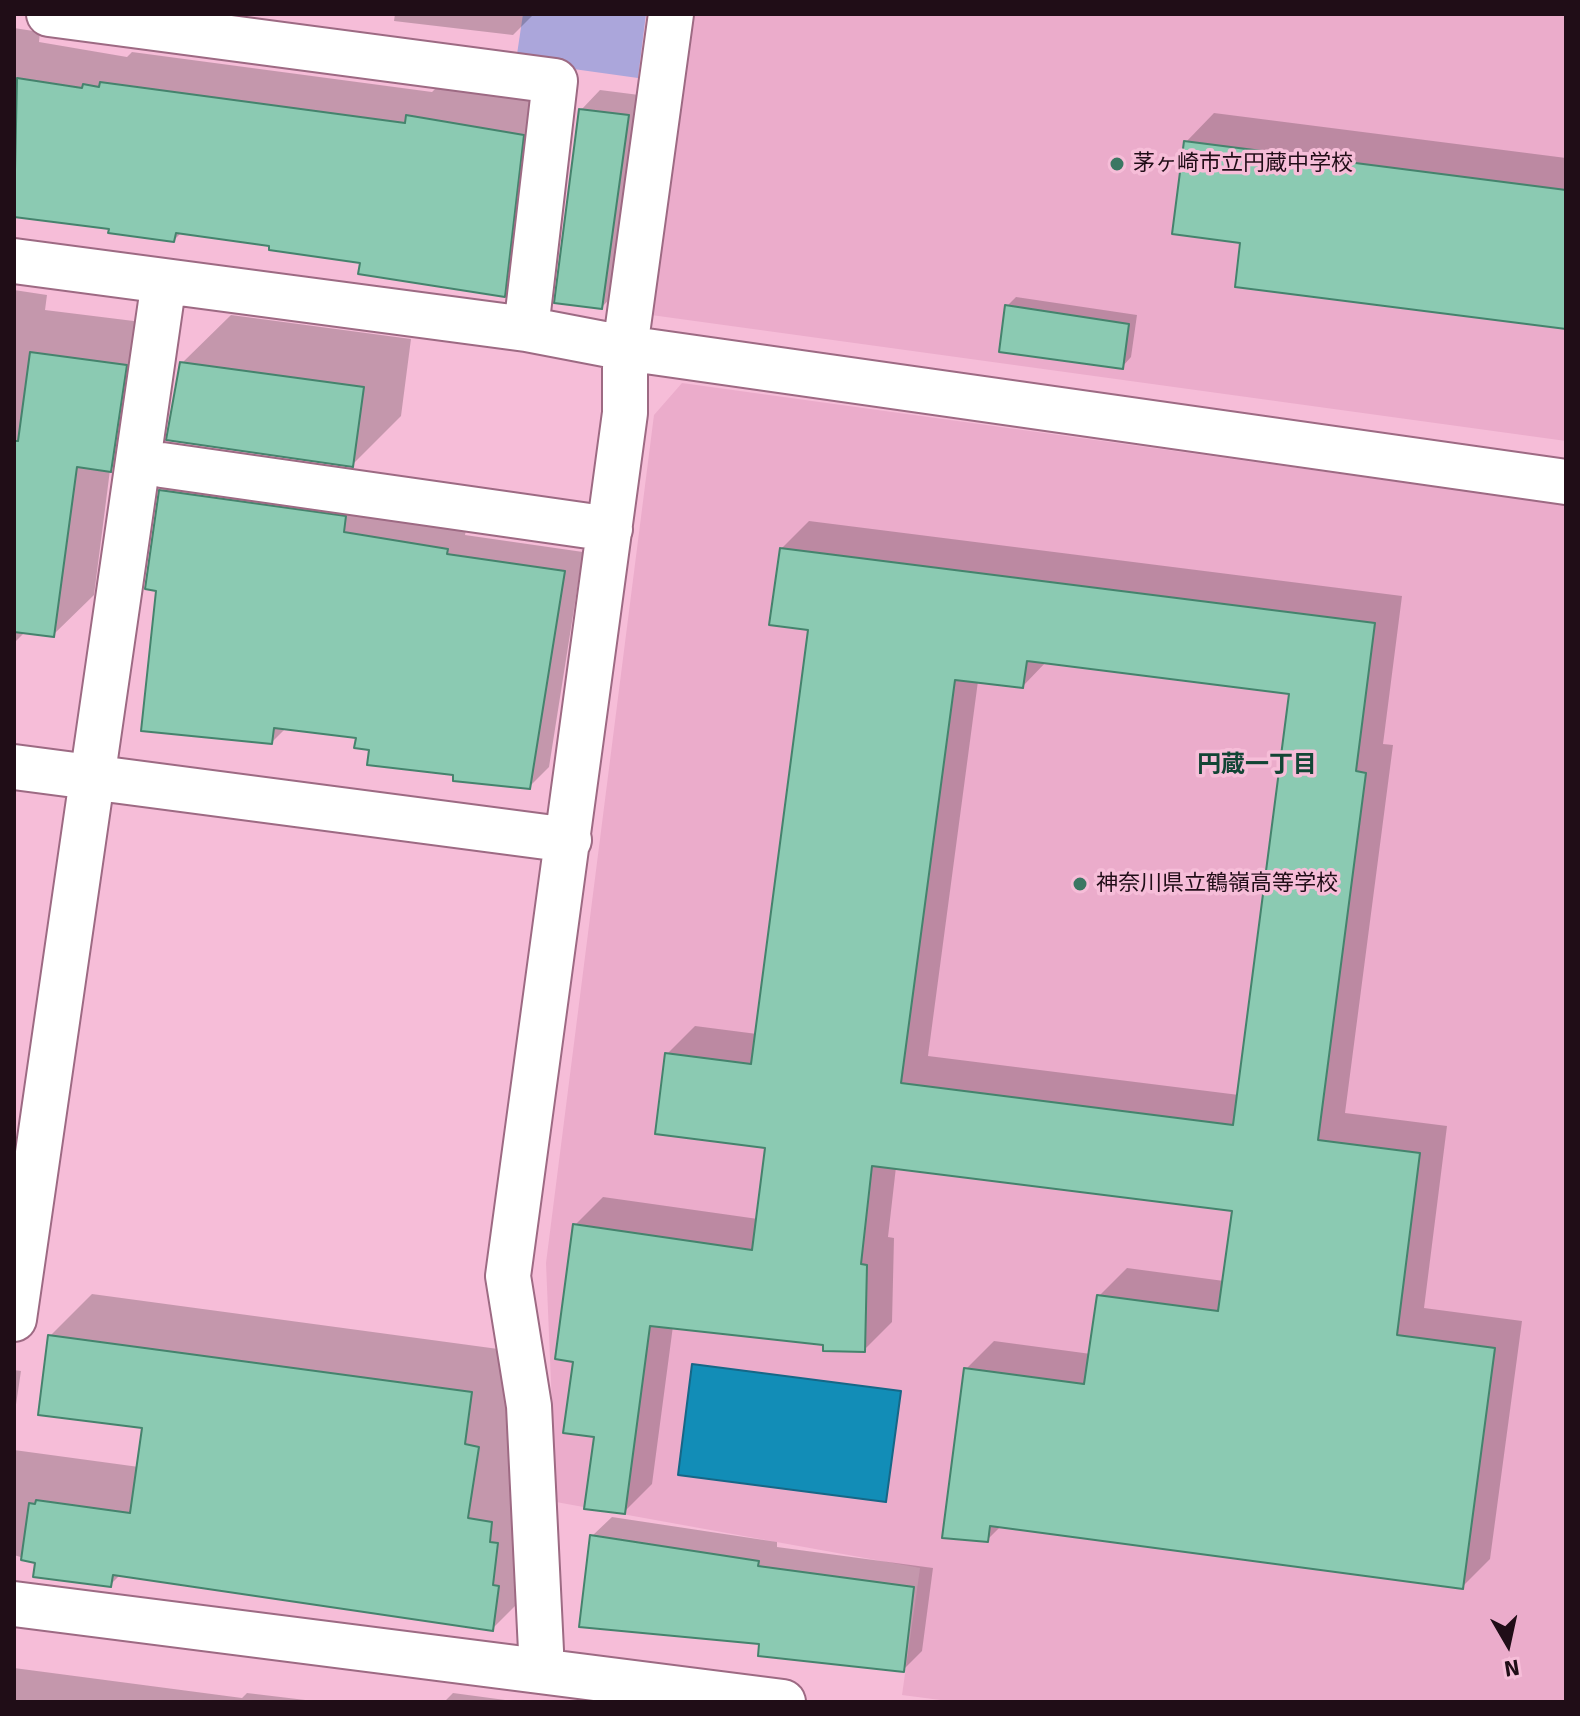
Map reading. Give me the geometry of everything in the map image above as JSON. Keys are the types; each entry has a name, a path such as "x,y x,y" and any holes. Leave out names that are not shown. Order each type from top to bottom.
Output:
{"street":[{"path":"49,14 555,81 526,329"},
{"path":"542,1671 529,1406 508,1276 625,413 625,348 671,14"},
{"path":"14,261 526,329 625,348 1566,482"},
{"path":"14,1319 164,281"},
{"path":"162,465 610,529"},
{"path":"14,767 569,840"},
{"path":"14,1604 783,1702"}],"shaded area":[{"path":"523,14 646,14 638,78 516,61"},
{"name":"茅ヶ崎市立円蔵中学校","path":"690,14 1566,14 1566,441 644,314"},
{"name":"神奈川県立鶴嶺高等学校","path":"682,383 1566,505 1566,1702 956,1702 902,1695 920,1568 556,1502 546,1263 654,415"}],"water":[{"path":"692,1364 901,1391 886,1502 678,1475"}],"building":[{"path":"17,78 82,88 83,84 99,87 100,82 405,123 406,115 524,135 505,297 358,274 360,263 269,250 269,246 176,233 174,242 108,233 109,229 14,217"},
{"path":"579,109 629,115 602,309 554,303"},
{"path":"1184,141 1566,190 1566,329 1235,287 1240,243 1172,234"},
{"path":"1005,305 1129,324 1123,369 999,352"},
{"path":"30,352 127,365 111,472 77,467 54,637 14,632 14,441 18,441"},
{"path":"180,362 364,387 353,467 166,440"},
{"path":"159,490 346,516 344,532 448,549 447,554 565,571 530,789 453,781 453,775 367,765 369,750 354,748 356,738 274,728 272,744 141,731 156,591 145,589"},
{"path":"780,548 1375,623 1356,771 1366,773 1318,1140 1420,1153 1397,1335 1495,1348 1463,1589 990,1526 988,1542 942,1538 964,1368 1084,1384 1097,1295 1218,1311 1232,1211 872,1166 861,1264 867,1265 865,1352 823,1351 823,1345 650,1326 625,1514 584,1509 594,1437 563,1433 573,1362 555,1359 573,1224 752,1250 765,1148 655,1134 665,1053 751,1064 808,630 769,625","holes":["1027,661 1289,694 1233,1125 901,1083 955,680 1023,688"]},
{"path":"48,1335 472,1392 465,1444 479,1447 468,1518 492,1522 490,1542 498,1543 493,1585 499,1586 493,1631 113,1575 111,1587 33,1577 35,1563 21,1560 29,1503 35,1504 36,1500 130,1513 142,1428 38,1415"},
{"path":"590,1535 759,1561 758,1566 914,1587 904,1672 758,1656 759,1644 579,1627"}],"place":[{"name":"茅ヶ崎市立円蔵中学校","path":"1117,164"},
{"name":"神奈川県立鶴嶺高等学校","path":"1080,884"}],"district":[{"name":"円蔵一丁目","path":"1257,766"}]}
